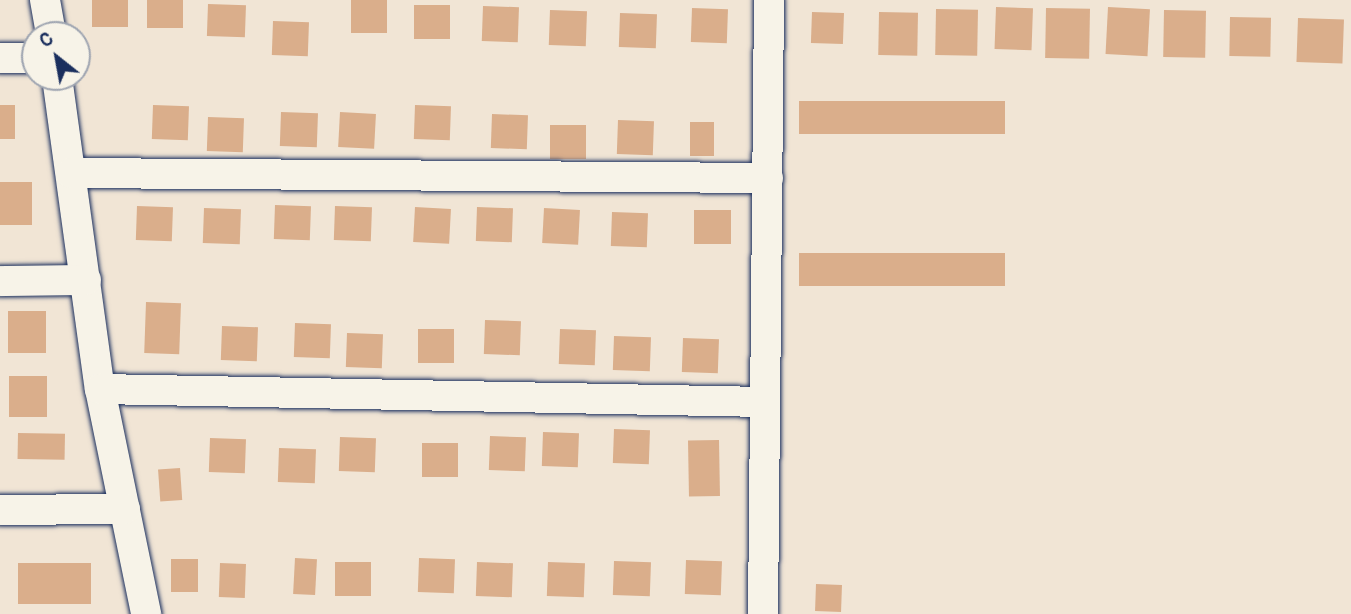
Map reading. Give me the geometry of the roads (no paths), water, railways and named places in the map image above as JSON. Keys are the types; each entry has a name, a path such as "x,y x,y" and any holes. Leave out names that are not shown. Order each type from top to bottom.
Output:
{"street":[{"path":"45,0 49,21"},
{"path":"763,614 769,0"},
{"path":"0,58 21,58"},
{"path":"59,91 100,389 146,614"},
{"path":"71,173 768,178"},
{"path":"0,281 86,281"},
{"path":"100,389 765,402"},
{"path":"0,510 125,509"}]}
